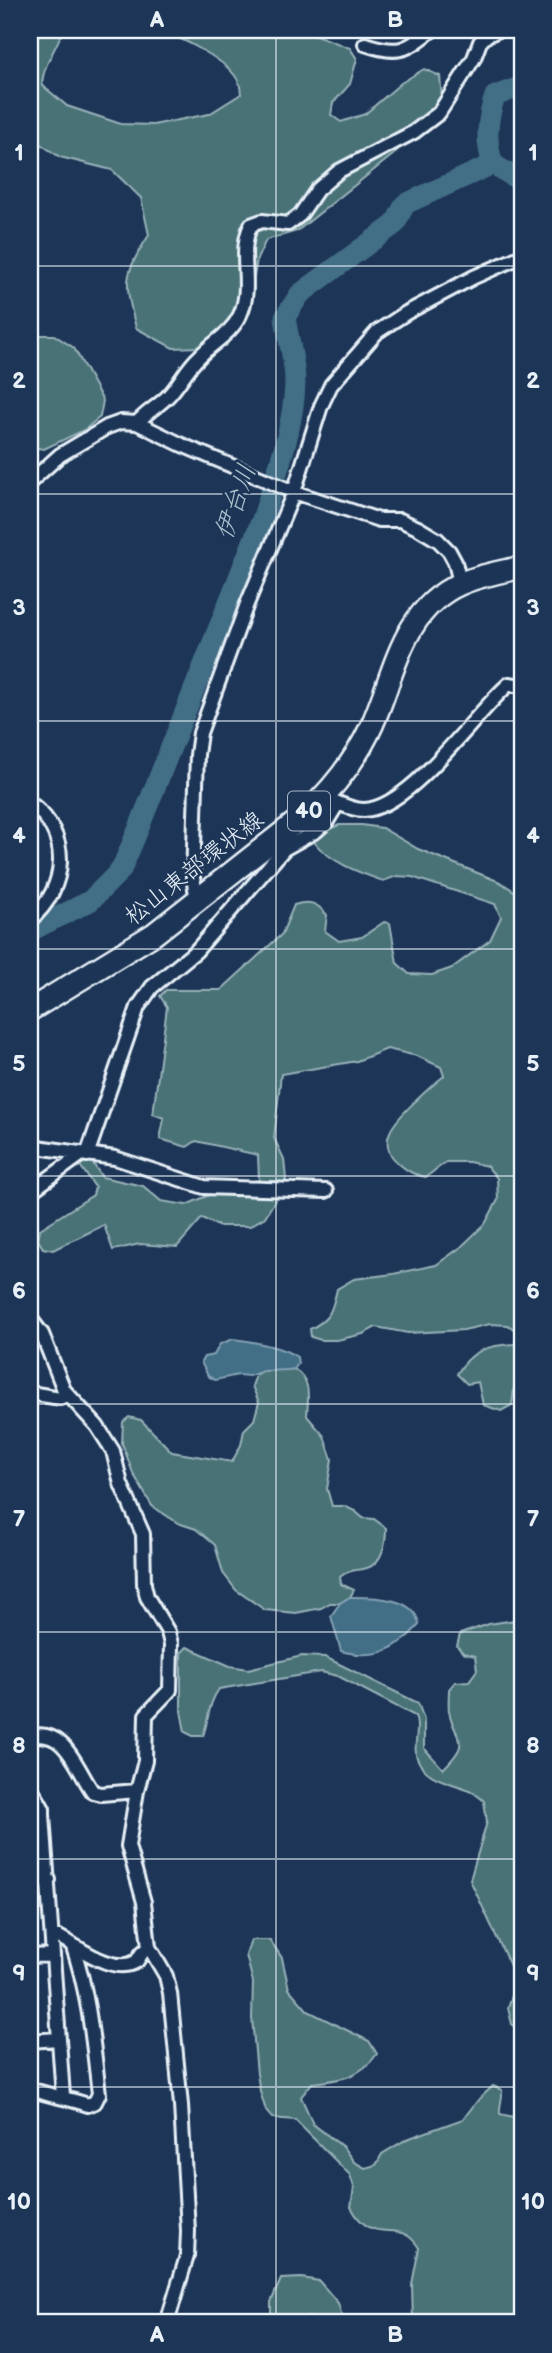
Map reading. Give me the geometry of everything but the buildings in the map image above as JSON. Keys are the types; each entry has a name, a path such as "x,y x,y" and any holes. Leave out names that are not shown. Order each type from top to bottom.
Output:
{"main road":[{"name":"松山東部環状線","path":"30,1010 154,934 305,815 331,800 372,725 408,631 431,604 460,583 522,567"}],"street":[{"path":"365,44 383,51 404,49 415,45 432,30"},
{"path":"137,424 170,394 200,356 228,333 240,315 247,295 244,250 251,225 262,221 288,224 300,215 317,190 340,171 414,132 439,113 474,58 480,42 487,35 499,30"},
{"path":"197,900 193,878 200,733 247,604 294,492 321,406 331,385 377,332 429,301 522,256"},
{"path":"30,482 60,455 107,427 121,422 137,424 294,492 379,520 400,520 418,527 449,551 460,583"},
{"path":"30,1192 85,1154 138,1007 145,995 196,951 284,849 316,831 327,821 331,800 363,810 380,807 399,798 509,684 522,686"},
{"path":"30,803 47,819 61,857 60,877 53,893 44,907 30,920"},
{"path":"30,1146 115,1158 204,1186 326,1191"},
{"path":"30,1318 42,1334 67,1394 97,1426 113,1451 121,1484 143,1534 144,1584 147,1597 168,1632 171,1644 170,1690 146,1715 145,1761 136,1791 128,1846 144,1902 149,1947 166,1976 170,1993 182,2117 187,2256 169,2323"},
{"path":"31,1397 60,1398 67,1394"},
{"path":"30,1738 40,1734 59,1740 78,1764 93,1792 101,1794 136,1791"},
{"path":"30,1786 43,1809 63,2096"},
{"path":"30,1816 43,1815"},
{"path":"30,1882 49,1880"},
{"path":"52,1936 111,1964 125,1965 137,1961 149,1947"},
{"path":"30,2089 88,2105 95,2102 99,2094 89,2004 72,1944"},
{"path":"30,1956 53,1955"},
{"path":"30,2041 58,2039"}],"green space":[{"path":"30,30 63,30 47,64 42,85 67,106 121,124 153,125 209,114 241,94 239,83 226,66 190,44 157,30 303,30 350,48 357,59 350,84 333,103 331,115 341,122 365,114 401,83 424,69 440,76 442,98 394,154 297,231 266,240 257,259 249,307 226,346 173,348 136,328 129,299 130,270 149,235 141,198 112,170 60,157 30,137"},
{"path":"31,335 54,335 74,348 103,401 100,417 84,430 44,449 30,447"},
{"path":"339,825 382,828 418,849 500,882 522,896 522,1368 515,1383 512,1405 501,1411 483,1405 478,1382 467,1384 457,1374 468,1359 481,1350 515,1344 519,1333 508,1325 490,1324 464,1330 408,1333 376,1327 363,1334 337,1340 311,1337 310,1329 330,1313 337,1289 354,1279 436,1265 461,1247 485,1224 498,1200 497,1178 487,1166 469,1162 446,1162 426,1177 407,1170 391,1155 388,1140 399,1118 444,1076 441,1067 417,1056 387,1049 357,1061 281,1074 274,1138 284,1159 286,1179 265,1217 250,1226 218,1226 202,1218 177,1247 140,1244 113,1250 104,1225 53,1250 43,1248 38,1240 40,1229 93,1195 95,1187 79,1164 83,1158 92,1162 102,1177 143,1186 161,1201 186,1205 226,1188 259,1180 258,1155 196,1141 187,1147 160,1139 164,1118 153,1114 167,1007 160,996 166,990 221,990 282,934 294,905 309,903 320,908 327,915 325,931 339,941 362,937 384,922 390,923 397,963 409,974 432,975 452,968 490,940 501,917 495,904 412,877 397,876 383,881 345,866 314,842 321,833"},
{"path":"294,1369 304,1378 306,1384 307,1416 324,1436 332,1459 327,1489 332,1506 344,1506 363,1518 374,1519 386,1528 384,1545 377,1562 340,1577 341,1584 354,1590 350,1597 340,1603 330,1603 321,1608 296,1613 265,1610 236,1590 223,1573 215,1545 196,1529 178,1523 152,1506 133,1473 122,1443 123,1422 129,1417 141,1420 172,1452 232,1462 241,1445 244,1430 254,1420 259,1402 252,1386 256,1375 263,1371"},
{"path":"522,1619 522,2035 512,2024 508,2008 513,1993 512,1970 470,1880 487,1822 484,1801 469,1790 432,1775 421,1765 415,1748 415,1716 338,1676 321,1672 219,1689 203,1736 193,1736 185,1732 181,1711 181,1653 187,1647 230,1666 248,1669 302,1656 325,1657 418,1703 424,1720 424,1748 443,1769 460,1745 449,1711 449,1689 455,1682 469,1681 477,1670 475,1656 463,1653 457,1646 460,1634 489,1624"},
{"path":"251,1940 270,1940 282,1958 289,1989 308,2011 369,2041 377,2054 356,2073 340,2079 312,2083 301,2097 313,2124 343,2147 354,2162 365,2168 376,2165 382,2154 407,2139 463,2119 493,2086 502,2090 500,2114 522,2119 522,2323 413,2323 412,2284 419,2248 403,2233 377,2230 360,2220 351,2207 354,2187 350,2175 295,2120 272,2118 266,2111 257,2074 252,2018 253,1982 246,1955"},
{"path":"281,2279 319,2281 338,2303 344,2323 314,2323 310,2317 282,2319 271,2315 271,2302"}],"water":[{"path":"233,1339 284,1350 297,1357 298,1364 294,1369 263,1371 249,1376 238,1375 215,1380 208,1376 201,1362 204,1357 214,1355 220,1344"},
{"path":"350,1597 380,1598 401,1603 416,1615 419,1625 402,1641 384,1651 353,1654 341,1651 331,1616 340,1603"}],"waterway":[{"path":"493,164 488,130 495,96 522,86"},
{"name":"伊台川","path":"493,164 522,182"},
{"name":"伊台川","path":"30,931 90,901 121,870 138,830 263,517 284,451 295,382 285,317 300,294 395,224 405,204 493,164"}]}
